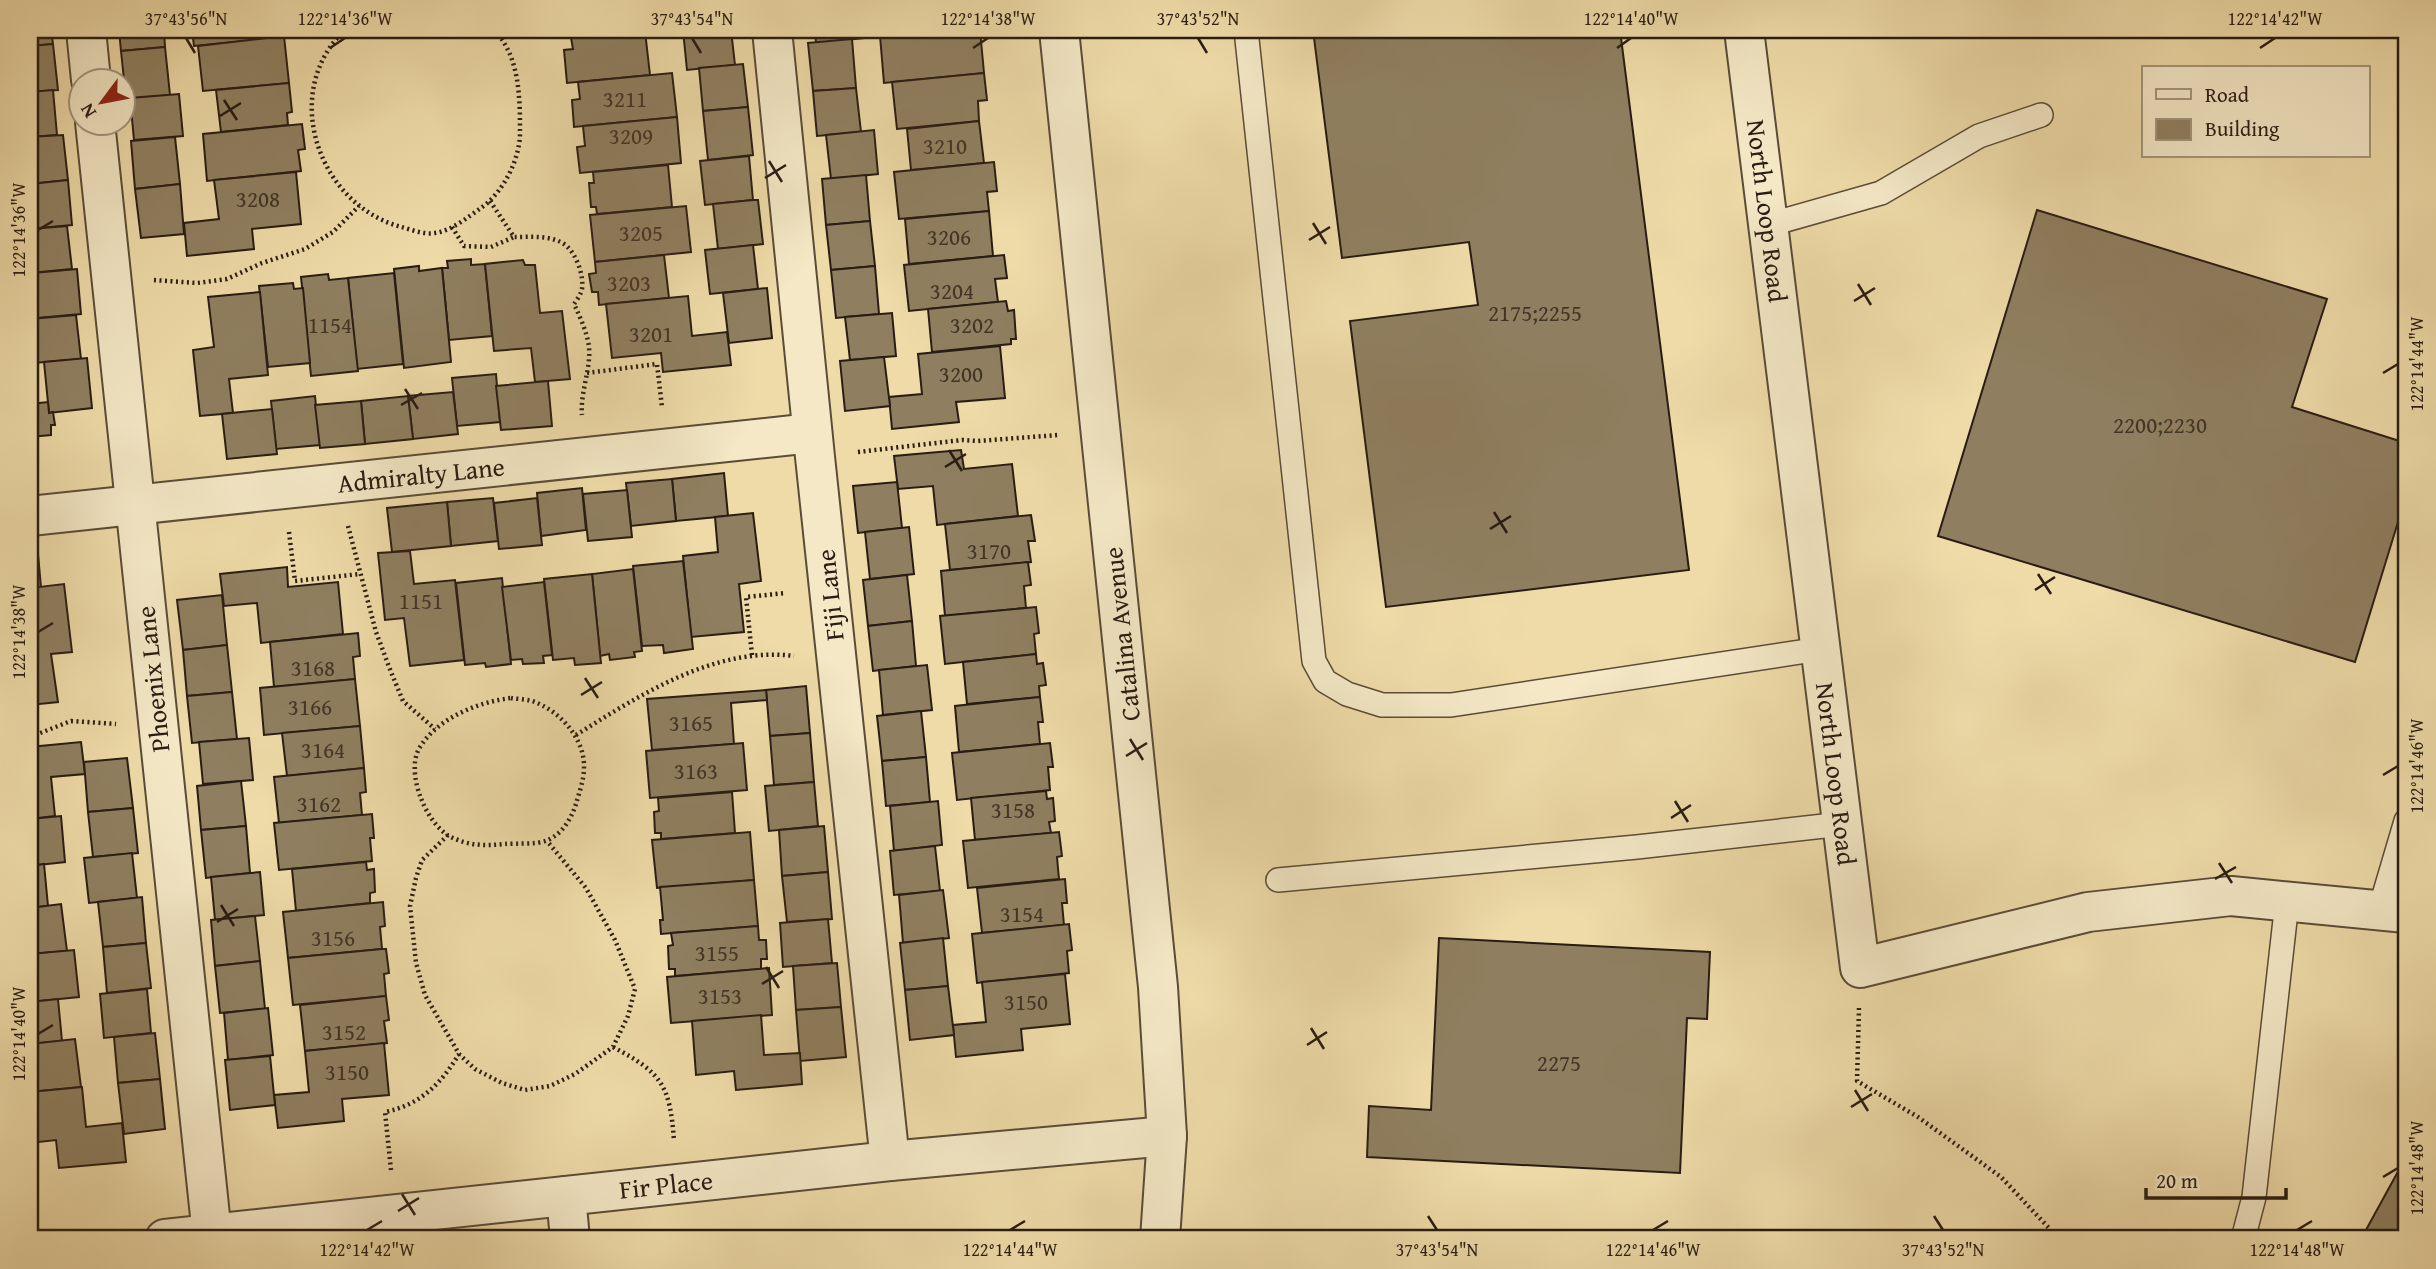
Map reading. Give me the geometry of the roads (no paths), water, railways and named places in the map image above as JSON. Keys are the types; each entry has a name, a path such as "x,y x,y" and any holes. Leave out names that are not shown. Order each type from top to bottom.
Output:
{"street":[{"path":"86,30 90,66"},
{"name":"Fiji Lane","path":"772,30 813,445 890,1161"},
{"name":"Catalina Avenue","path":"1059,30 1158,987 1167,1136 1160,1239"},
{"name":"North Loop Road","path":"1744,30 1860,968 2088,912 2231,897 2287,902"},
{"name":"Phoenix Lane","path":"96,136 212,1235"},
{"name":"Admiralty Lane","path":"30,516 667,449 813,445"},
{"path":"2287,902 2393,911"},
{"name":"Fir Place","path":"165,1239 890,1161 1167,1136"},
{"path":"566,1196 570,1239"}],"lane":[{"path":"1246,30 1314,661 1325,681 1347,694 1382,705 1451,705 1820,649"},
{"path":"1768,225 1881,193 1979,136 2040,115"},
{"path":"2393,911 2406,821"},
{"path":"1278,880 1637,847 1842,824"},
{"path":"2243,1239 2254,1197 2287,902"}]}
